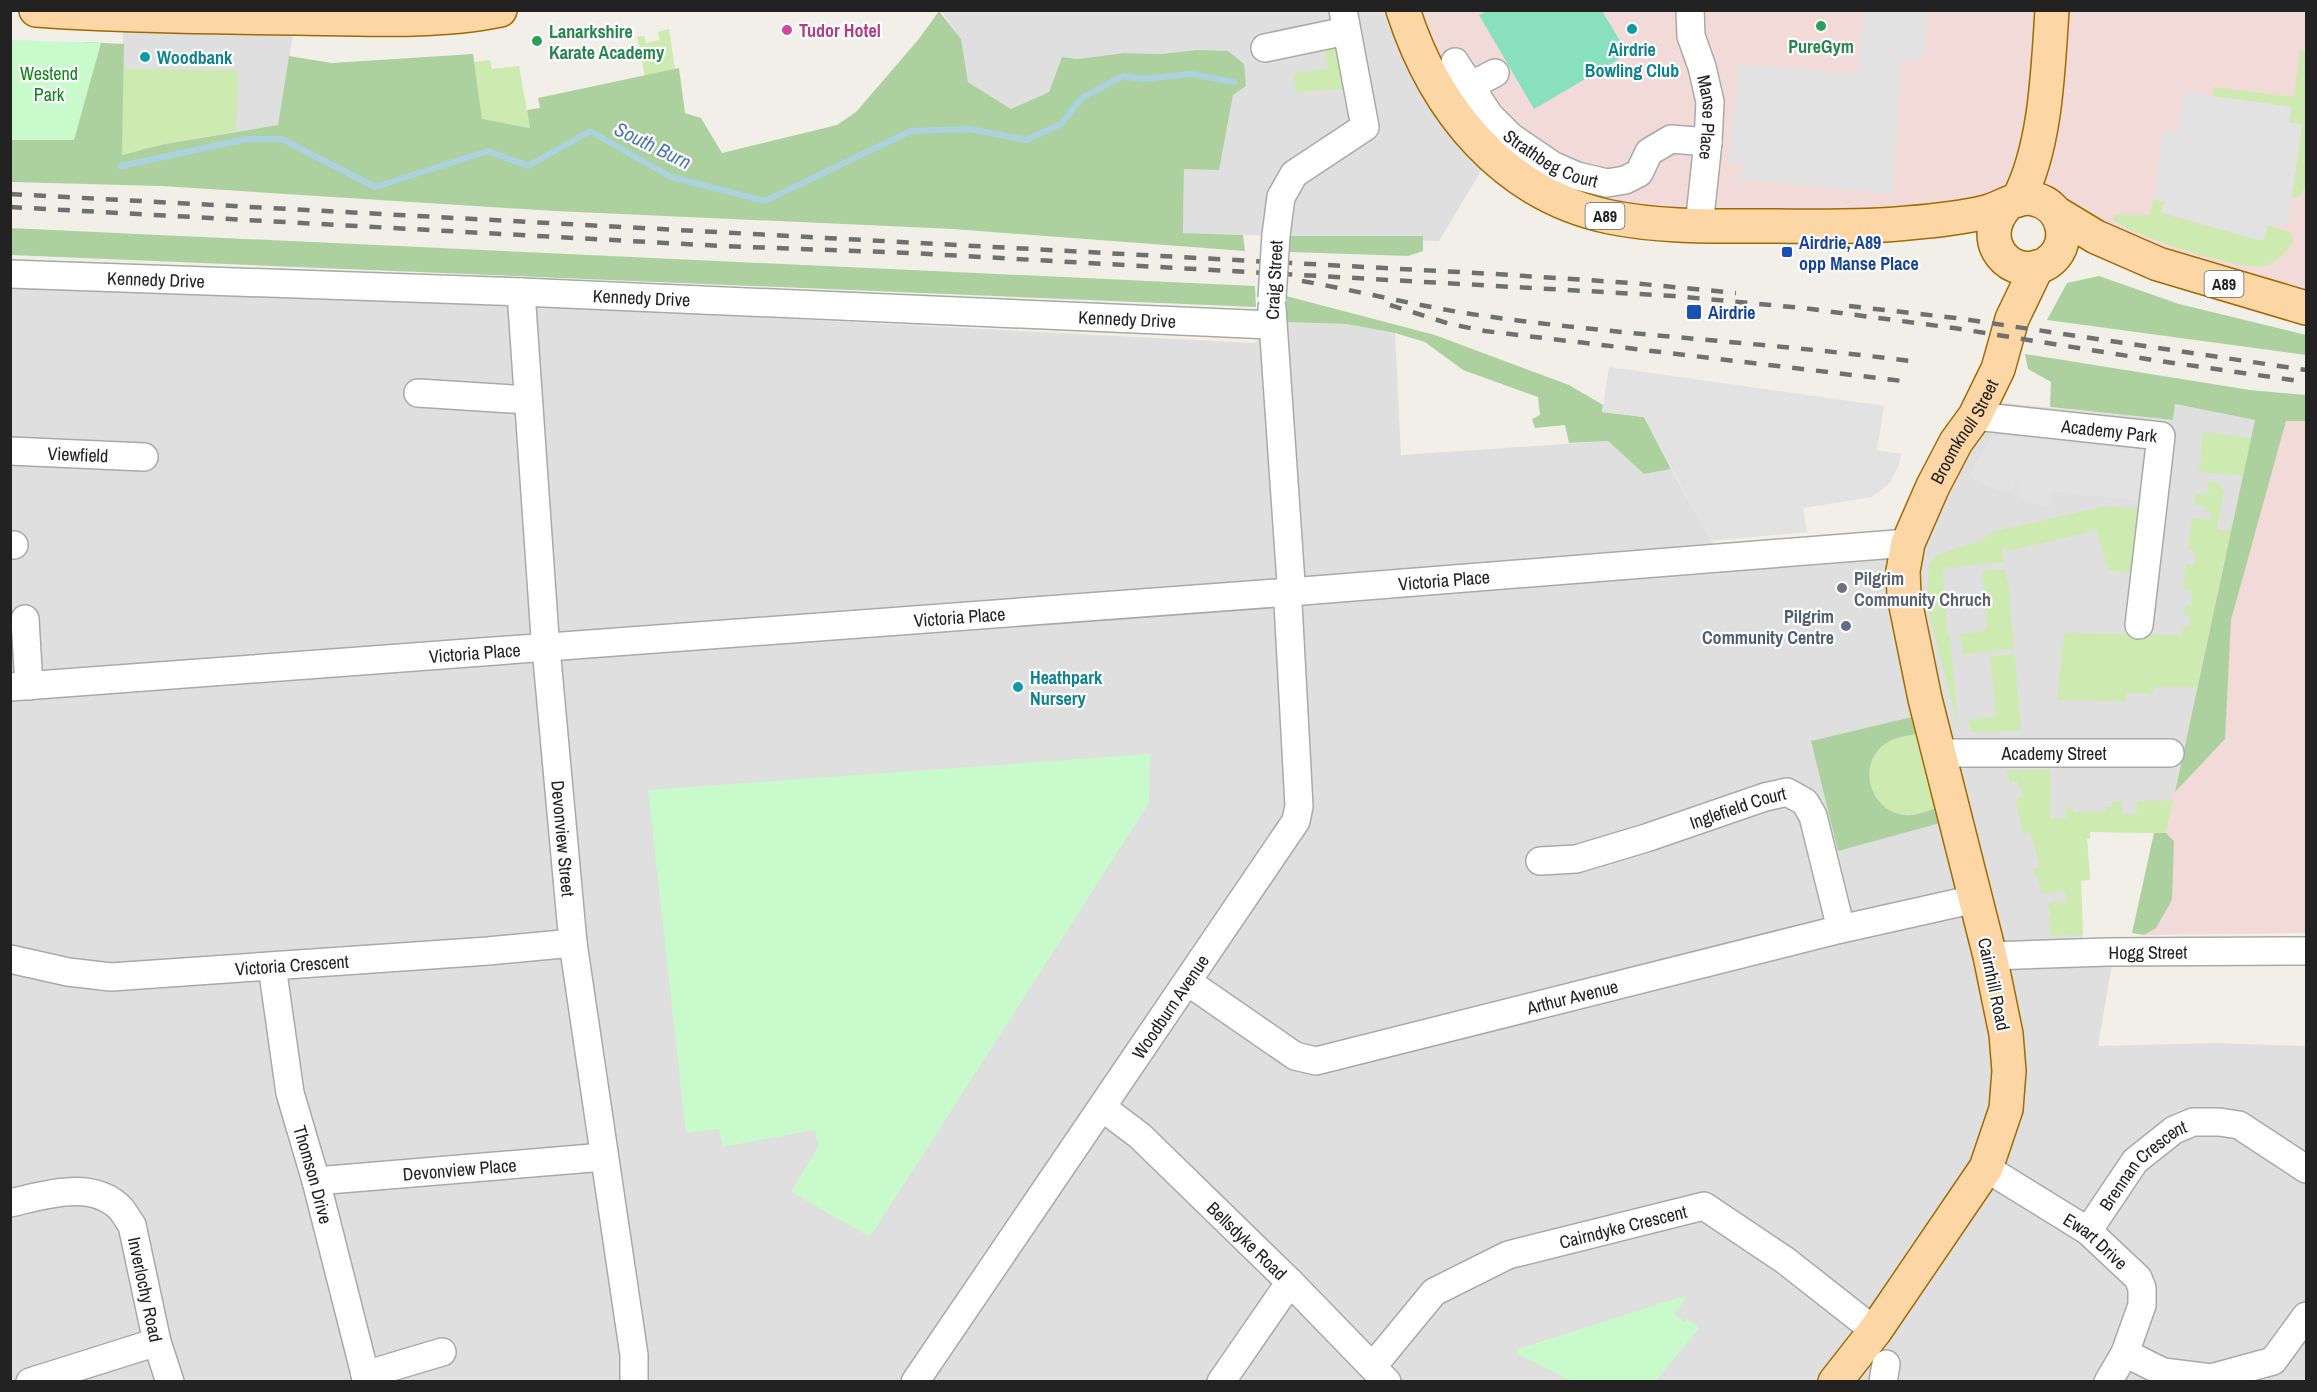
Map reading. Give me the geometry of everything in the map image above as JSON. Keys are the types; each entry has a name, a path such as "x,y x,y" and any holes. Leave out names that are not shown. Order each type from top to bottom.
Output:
{"main road":[{"path":"36,10 148,16 384,20 483,14 500,10"},
{"name":"A89","path":"1403,10 1422,60 1460,122 1490,156 1545,194 1586,211 1639,222 1699,226 1906,224 1977,214 2013,202"},
{"path":"2037,150 2040,181 2062,224 2064,235 2061,246 2046,261 2026,268 2014,265 2000,253 1994,237 1994,225 1999,214 2013,202 2027,182 2037,150 2052,10"},
{"path":"2013,202 2030,198 2054,210"},
{"name":"A89","path":"2054,210 2096,237 2142,258 2307,308"},
{"name":"A89","path":"1906,224 1953,231 1984,241 2000,253"},
{"name":"Broomknoll Street","path":"2000,253 2010,277 2012,319"},
{"name":"A89","path":"2046,261 2103,253 2142,258"},
{"name":"Broomknoll Street","path":"1908,543 1947,457 1976,416 1998,369 2012,319 2046,261"},
{"name":"Cairnhill Road","path":"1835,1382 1875,1331 1986,1168 2006,1109 2009,1071 2006,1034 1990,956 1938,753 1904,596 1903,571 1908,543"}],"street":[{"name":"Manse Place","path":"1690,10 1691,36 1709,89 1708,142 1699,226"},
{"path":"1265,48 1345,21"},
{"name":"Craig Street","path":"1290,592 1284,477 1271,326 1276,235 1281,196 1294,174 1365,127 1345,21"},
{"name":"Strathbeg Court","path":"1455,62 1489,115 1511,137 1545,160 1577,176 1607,183 1625,180 1639,173 1649,152 1671,139 1708,142"},
{"path":"1470,86 1495,73"},
{"name":"Kennedy Drive","path":"10,274 521,292 1271,326"},
{"name":"Devonview Street","path":"521,292 546,647 573,943 634,1355 634,1382"},
{"path":"418,393 528,400"},
{"name":"Academy Park","path":"1976,416 2160,436 2139,625"},
{"name":"Viewfield","path":"10,451 144,457"},
{"name":"Victoria Place","path":"20,686 1290,592 1908,543"},
{"name":"Woodburn Avenue","path":"915,1382 1294,826 1299,814 1288,603 1290,592"},
{"path":"20,686 25,620"},
{"name":"Academy Street","path":"1938,753 2170,753"},
{"name":"Inglefield Court","path":"1540,861 1576,859 1646,838 1765,797 1787,792 1805,802 1813,816 1840,929"},
{"name":"Arthur Avenue","path":"1188,982 1295,1056 1316,1061 1840,929 1975,899"},
{"name":"Victoria Crescent","path":"10,959 68,972 111,977 573,943"},
{"name":"Hogg Street","path":"1990,956 2107,952 2307,951"},
{"name":"Thomson Drive","path":"272,966 290,1093 316,1181 366,1378"},
{"name":"Bellsdyke Road","path":"1103,1108 1140,1136 1290,1282 1380,1374"},
{"name":"Brennan Crescent","path":"2088,1231 2135,1161 2174,1130 2193,1122 2239,1125 2304,1161"},
{"name":"Devonview Place","path":"316,1181 604,1157"},
{"name":"Ewart Drive","path":"1986,1168 2088,1231 2138,1278 2142,1288 2142,1305 2126,1353 2108,1382"},
{"name":"Inverlochy Road","path":"10,1203 78,1190 105,1199 121,1208 132,1225 157,1342 170,1382"},
{"name":"Cairndyke Crescent","path":"1380,1374 1434,1292 1508,1255 1704,1206 1786,1261 1875,1331"},
{"path":"1221,1382 1290,1282"},
{"path":"2126,1353 2163,1372 2211,1378 2279,1371 2307,1316"},
{"path":"30,1382 157,1342"},
{"path":"366,1378 442,1352"}],"shaded area":[{"path":"297,11 278,125 165,144 122,155 123,15"},
{"path":"941,11 1404,11 1490,156 1439,241 1183,233 1184,169 1196,50 1162,54 1124,53 1078,59 1062,58 1049,92 1011,109 968,82 961,39"},
{"path":"1404,11 2306,11 2306,308 2007,205 1639,222 1490,156"},
{"path":"1864,11 1929,11 1923,60 1901,60 1893,194 1740,179 1744,165 1728,163 1739,64 1857,74"},
{"path":"2183,92 2292,107 2289,122 2302,125 2287,226 2269,222 2263,241 2161,212 2165,201 2155,200 2162,131 2179,132"},
{"path":"11,282 540,306 1254,343 1285,322 1346,324 1395,333 1401,455 1608,441 1644,474 1671,469 1722,559 1908,543 1983,401 2173,420 2175,404 2255,420 2166,833 2090,832 2090,839 2087,839 2090,880 2081,880 2083,952 2114,952 2098,1046 2216,1043 2306,1046 2306,1381 11,1382"},
{"path":"1609,367 1884,406 1877,450 1901,454 1899,465 1889,484 1872,497 1803,508 1807,532 1711,541 1644,417 1602,412"},
{"path":"2255,420 2306,421 2306,933 2144,935"},
{"path":"1993,435 2145,451 2139,501 2052,491 2049,507 2037,505 2019,496 2021,491 2019,481 2015,480 2014,493 1998,491 1969,475"}],"green space":[{"path":"939,11 961,39 968,82 1011,109 1049,92 1062,57 1078,59 1124,53 1228,51 1244,64 1246,86 1233,95 1219,170 1184,169 1183,233 1243,235 1245,251 953,229 555,211 161,186 11,182 11,123 84,42 124,44 122,155 165,144 278,125 289,56 332,63 473,54 482,119 530,128 527,110 540,108 538,98 679,68 685,113 701,118 722,153 837,125 856,112 918,40"},
{"path":"1487,11 1602,11 1628,54 1534,109 1479,15"},
{"path":"669,29 675,69 645,77 637,37 644,36 646,43 660,40 658,32"},
{"name":"Westend Park","path":"11,40 101,43 74,140 11,140"},
{"path":"1338,48 1344,89 1296,92 1293,74 1328,68 1325,50"},
{"path":"2300,50 2306,51 2306,186 2299,197 2292,197 2302,125 2289,122 2291,107 2213,96 2213,87 2294,97"},
{"path":"490,60 492,69 519,66 530,128 482,120 474,62"},
{"path":"123,69 238,70 236,131 165,144 122,155"},
{"path":"2153,199 2165,201 2161,213 2263,241 2268,225 2291,233 2293,243 2273,262 2265,266 2253,266 2187,251 2140,234 2112,219 2117,215 2150,215"},
{"path":"10,228 1255,286 1256,307 11,255"},
{"path":"1290,236 1423,236 1423,251 1408,256 1290,252"},
{"path":"2099,276 2179,304 2306,335 2306,355 2047,320 2067,283"},
{"path":"1286,296 1435,335 1569,385 1603,405 1602,412 1644,417 1671,469 1644,474 1608,441 1569,443 1565,425 1535,428 1532,419 1540,415 1538,397 1463,370 1425,342 1395,333 1346,324 1285,322"},
{"path":"2025,354 2250,390 2306,395 2306,421 2286,421 2231,620 2225,739 2175,792 2255,420 2175,404 2173,420 2050,407 2051,382 2028,369"},
{"path":"2203,432 2251,438 2243,476 2199,472"},
{"path":"2209,481 2218,483 2224,491 2217,529 2229,531 2235,512 2197,687 2155,687 2149,698 2149,693 2128,693 2126,701 2057,700 2064,633 2182,635 2184,626 2190,626 2191,616 2184,615 2185,605 2191,605 2192,590 2183,589 2186,564 2194,565 2196,551 2188,550 2192,518 2211,520 2212,513 2205,512 2206,506 2195,505 2196,493 2208,494"},
{"path":"2106,506 2142,509 2135,574 2108,570 2096,528 2094,531 2009,551 2008,547 2002,548 2004,562 1943,568 1947,634 1950,634 1958,726 1927,606 1929,563 1939,554 1980,541 1991,532"},
{"path":"2005,569 2009,587 2014,649 1963,654 1960,634 1985,631 1984,628 1987,627 1982,571"},
{"path":"2015,654 2021,731 1971,732 1968,719 1996,716 1990,656"},
{"path":"1912,717 1917,734 1892,740 1876,753 1869,775 1871,786 1875,796 1892,812 1912,815 1936,808 1940,823 1838,851 1811,741"},
{"path":"1917,734 1936,808 1904,815 1892,812 1875,796 1869,775 1876,753 1885,744 1900,737"},
{"path":"1150,754 1149,803 870,1237 791,1192 819,1145 814,1130 723,1147 719,1129 686,1133 648,790"},
{"path":"2006,770 2049,770 2050,819 2066,818 2066,807 2073,807 2073,812 2105,812 2105,807 2112,807 2112,802 2122,801 2122,814 2136,814 2137,801 2173,800 2166,833 2090,832 2090,839 2087,839 2090,880 2081,881 2083,935 2052,936 2048,918 2051,917 2047,903 2061,900 2062,904 2067,903 2064,890 2043,894 2033,869 2040,867 2030,832 2023,833 2015,800 2023,797 2018,781 2010,783"},
{"path":"2154,833 2166,833 2174,841 2172,900 2156,928 2144,935 2132,933"},
{"path":"1684,1296 1685,1300 1674,1314 1684,1322 1687,1318 1699,1328 1656,1381 1572,1381 1518,1354 1518,1349"}],"waterway":[{"name":"South Burn","path":"121,166 247,139 282,139 375,187 488,151 528,166 590,131 671,177 765,201 911,131 970,129 1026,140 1061,124 1083,97 1123,76 1143,79 1191,74 1234,82"}],"railway":[{"path":"10,194 1495,274 1736,293"},
{"path":"10,207 721,246 911,253 1674,296 1803,308 1954,328 2306,382"},
{"path":"1302,281 1471,314 1527,322 1917,362"},
{"path":"1390,305 1450,324 1485,331 1911,382"},
{"path":"1849,306 1956,318 2306,370"}],"place":[{"name":"PureGym","path":"1821,26"},
{"name":"Airdrie Bowling Club","path":"1632,29"},
{"name":"Tudor Hotel","path":"787,30"},
{"name":"Lanarkshire Karate Academy","path":"537,41"},
{"name":"Woodbank","path":"145,57"},
{"name":"Airdrie, A89 opp Manse Place","path":"1787,252"},
{"name":"Airdrie","path":"1694,312"},
{"name":"Pilgrim Community Chruch","path":"1842,588"},
{"name":"Pilgrim Community Centre","path":"1846,626"},
{"name":"Heathpark Nursery","path":"1018,687"}]}
